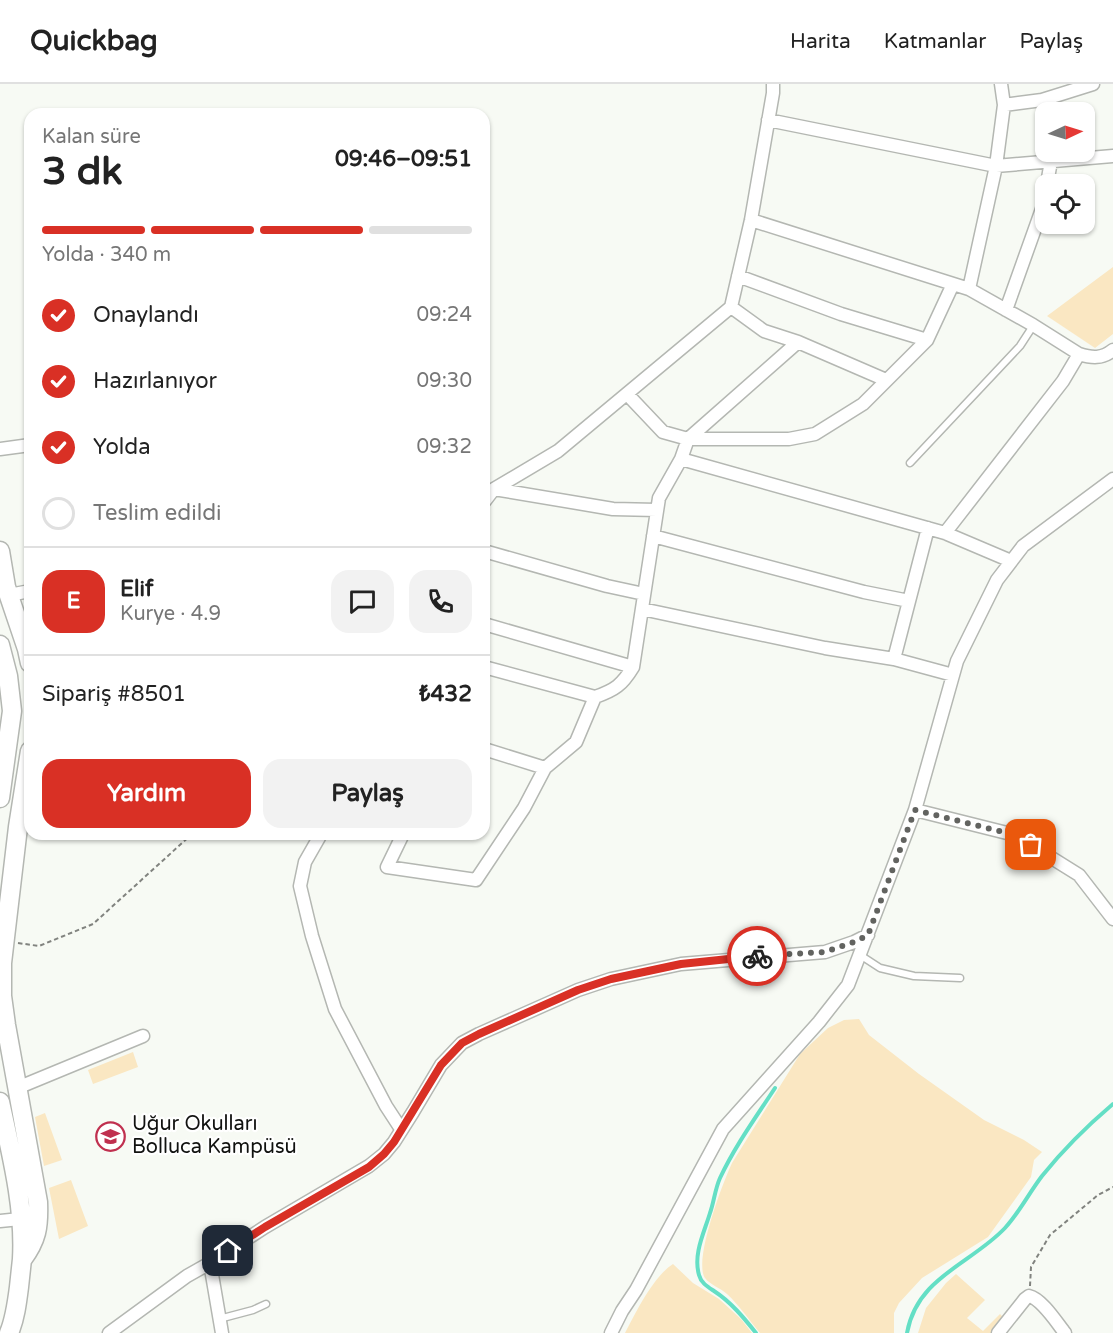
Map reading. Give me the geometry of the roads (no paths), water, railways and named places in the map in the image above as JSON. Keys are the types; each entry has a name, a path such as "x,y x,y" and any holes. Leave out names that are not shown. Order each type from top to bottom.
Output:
{"main road":[{"path":"0,551 9,595 24,640"},
{"path":"0,645 12,711 3,755 0,798"},
{"path":"22,1260 37,1234 38,1202 2,996 2,963 24,789"},
{"path":"0,1102 5,1151 20,1219 22,1260 17,1300 9,1333"}],"street":[{"path":"490,494 494,489 558,451 731,307 752,220 773,84"},
{"path":"969,289 996,166 1004,105 1001,84"},
{"path":"1004,105 1042,100 1094,84"},
{"path":"768,120 996,166 1040,162"},
{"path":"1095,157 1113,156"},
{"path":"752,220 969,289 1079,354 1101,357 1113,350"},
{"path":"1006,310 1035,229"},
{"path":"738,276 842,314 927,340"},
{"path":"627,394 663,432 688,439 789,439 815,434 863,404 927,340 953,284"},
{"path":"731,307 764,331 798,342 886,380"},
{"path":"490,669 595,697 625,681 633,667 659,498 681,459 688,439 798,342"},
{"path":"945,533 1063,381 1079,354"},
{"path":"0,449 24,445"},
{"path":"681,459 945,533 1011,561"},
{"path":"611,1333 723,1129 819,1022 848,985 915,810 957,661 997,580 1023,546 1113,479"},
{"path":"494,489 613,509 657,510"},
{"path":"894,659 928,528"},
{"path":"653,536 864,592 909,601"},
{"path":"490,553 607,586 644,594"},
{"path":"9,595 24,592"},
{"path":"642,609 825,648 894,659 953,675"},
{"path":"490,626 633,667"},
{"path":"400,840 387,867 476,880 524,808 545,768 576,742 595,697"},
{"path":"490,751 545,768"},
{"path":"915,810 1015,835 1079,875 1113,919"},
{"path":"318,840 306,862 300,886 312,936 335,1010 386,1106 401,1129"},
{"path":"109,1333 187,1276 265,1227 369,1167 394,1142 441,1065 462,1043 479,1034 578,990 611,979 681,964 825,952 868,935"},
{"path":"17,1088 142,1036"},
{"path":"0,1221 20,1219"},
{"path":"210,1263 222,1333"},
{"path":"998,1333 1029,1296 1034,1297 1042,1305 1065,1333"}],"lane":[{"path":"910,463 1020,346 1033,325"},
{"path":"860,955 880,968 914,976 960,978"},
{"path":"219,1319 266,1304"}],"waterway":[{"path":"756,1333 732,1305 703,1283 699,1275 697,1259 720,1178 739,1143 775,1088"},
{"path":"907,1333 913,1314 933,1285 1005,1228 1050,1166 1113,1104"}],"place":[{"name":"Uğur Okulları Bolluca Kampüsü","path":"111,1136"}]}
